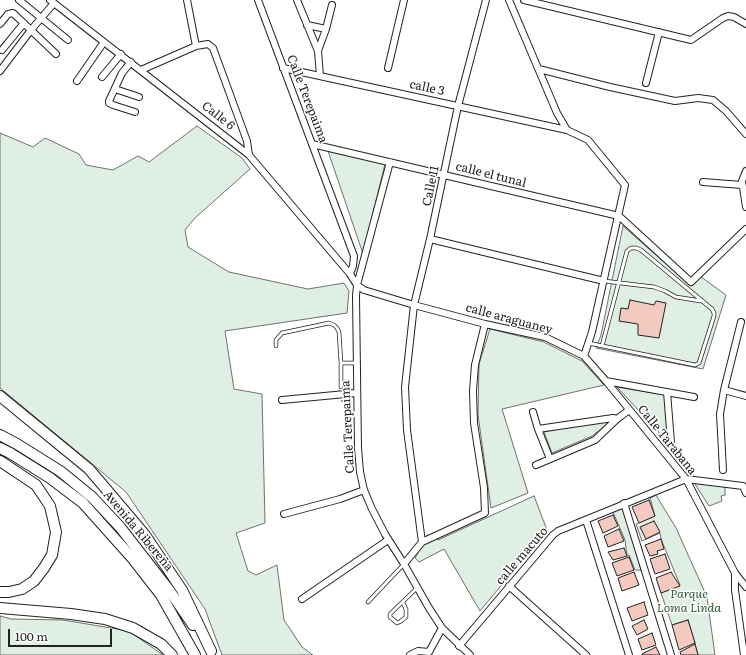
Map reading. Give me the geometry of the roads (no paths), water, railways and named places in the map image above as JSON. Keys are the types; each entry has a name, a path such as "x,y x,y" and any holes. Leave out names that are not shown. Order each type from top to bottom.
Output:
{"main road":[{"path":"0,396 89,469 145,535 182,590 211,653"},
{"name":"Avenida Ribereña","path":"0,435 18,444 60,471 92,497 120,527 169,590 211,653"},
{"name":"Avenida Ribereña","path":"0,448 10,452 50,478 83,503 133,559 161,595 195,655"},
{"path":"0,461 36,484 50,506 56,532 52,555 34,581 22,589 9,592 0,592"},
{"path":"0,608 71,614 105,619 133,628 161,644 172,655"}],"street":[{"path":"19,0 68,40"},
{"path":"187,0 196,46"},
{"name":"Calle Terepaima","path":"258,0 354,256 350,274"},
{"path":"297,0 318,52 320,76"},
{"path":"388,68 404,0"},
{"name":"Calle 11","path":"414,305 445,175 458,106 486,0"},
{"path":"509,0 557,113 567,130 588,140 625,185 604,281 584,356"},
{"path":"524,0 691,40 728,16 734,17 746,24"},
{"path":"0,71 31,30 42,19 52,2"},
{"name":"Calle 6","path":"52,2 250,155 350,274"},
{"path":"318,52 332,5"},
{"path":"0,24 10,13 13,13 56,54"},
{"path":"2,50 24,23"},
{"path":"307,26 326,29"},
{"path":"646,83 659,32"},
{"path":"77,81 104,42"},
{"path":"141,70 196,46 208,44 213,48 247,141 250,155"},
{"path":"102,77 120,54"},
{"path":"131,62 122,73 109,101 110,104 136,112"},
{"name":"calle 3","path":"283,68 567,130"},
{"path":"539,69 610,88 675,101 698,98 713,100 726,111 746,134"},
{"path":"115,89 139,97"},
{"name":"calle el tunal","path":"312,144 619,216"},
{"name":"Calle Terepaima","path":"390,162 357,285 356,393 360,472 364,490 388,540 442,628 470,655"},
{"path":"746,171 742,181 746,207"},
{"path":"703,182 742,185"},
{"path":"619,216 691,282 746,229"},
{"path":"430,239 604,281"},
{"path":"350,274 357,285 364,290 414,305 405,387 407,430 422,542"},
{"name":"calle araguaney","path":"414,305 485,324 545,337 584,356"},
{"path":"724,470 720,414 724,390 741,322"},
{"path":"404,564 422,542 485,513 484,488 474,423 473,391 475,365 485,324"},
{"name":"Calle Tarabana","path":"584,356 686,479 735,573 746,587"},
{"path":"606,381 694,397"},
{"path":"724,390 746,396"},
{"path":"668,392 671,442"},
{"path":"282,400 356,393"},
{"path":"536,465 595,440 629,410"},
{"path":"533,412 550,459"},
{"path":"538,429 613,418 617,419"},
{"path":"686,479 743,486 746,493"},
{"name":"calle macuto","path":"459,646 509,586 558,531 686,479"},
{"path":"284,514 340,500 364,490"},
{"path":"624,503 671,655"},
{"path":"586,520 629,655"},
{"path":"302,599 388,540"},
{"path":"735,573 735,590 744,655"},
{"path":"509,586 586,655"},
{"path":"410,655 418,651 428,653 442,628"}],"lane":[{"path":"588,343 602,346 695,365 699,363 714,316 712,310 641,250 631,248 627,251 602,346"},
{"path":"604,281 618,284 654,287 676,297 703,302"},
{"path":"276,346 276,340 282,333 329,324 334,325 339,332 342,387"},
{"path":"341,363 356,363"},
{"path":"368,602 404,564"},
{"path":"403,602 406,609 406,618 396,623 390,618 390,614 417,588"}],"park label":[{"name":"Parque Loma Linda","path":"689,601"}]}
